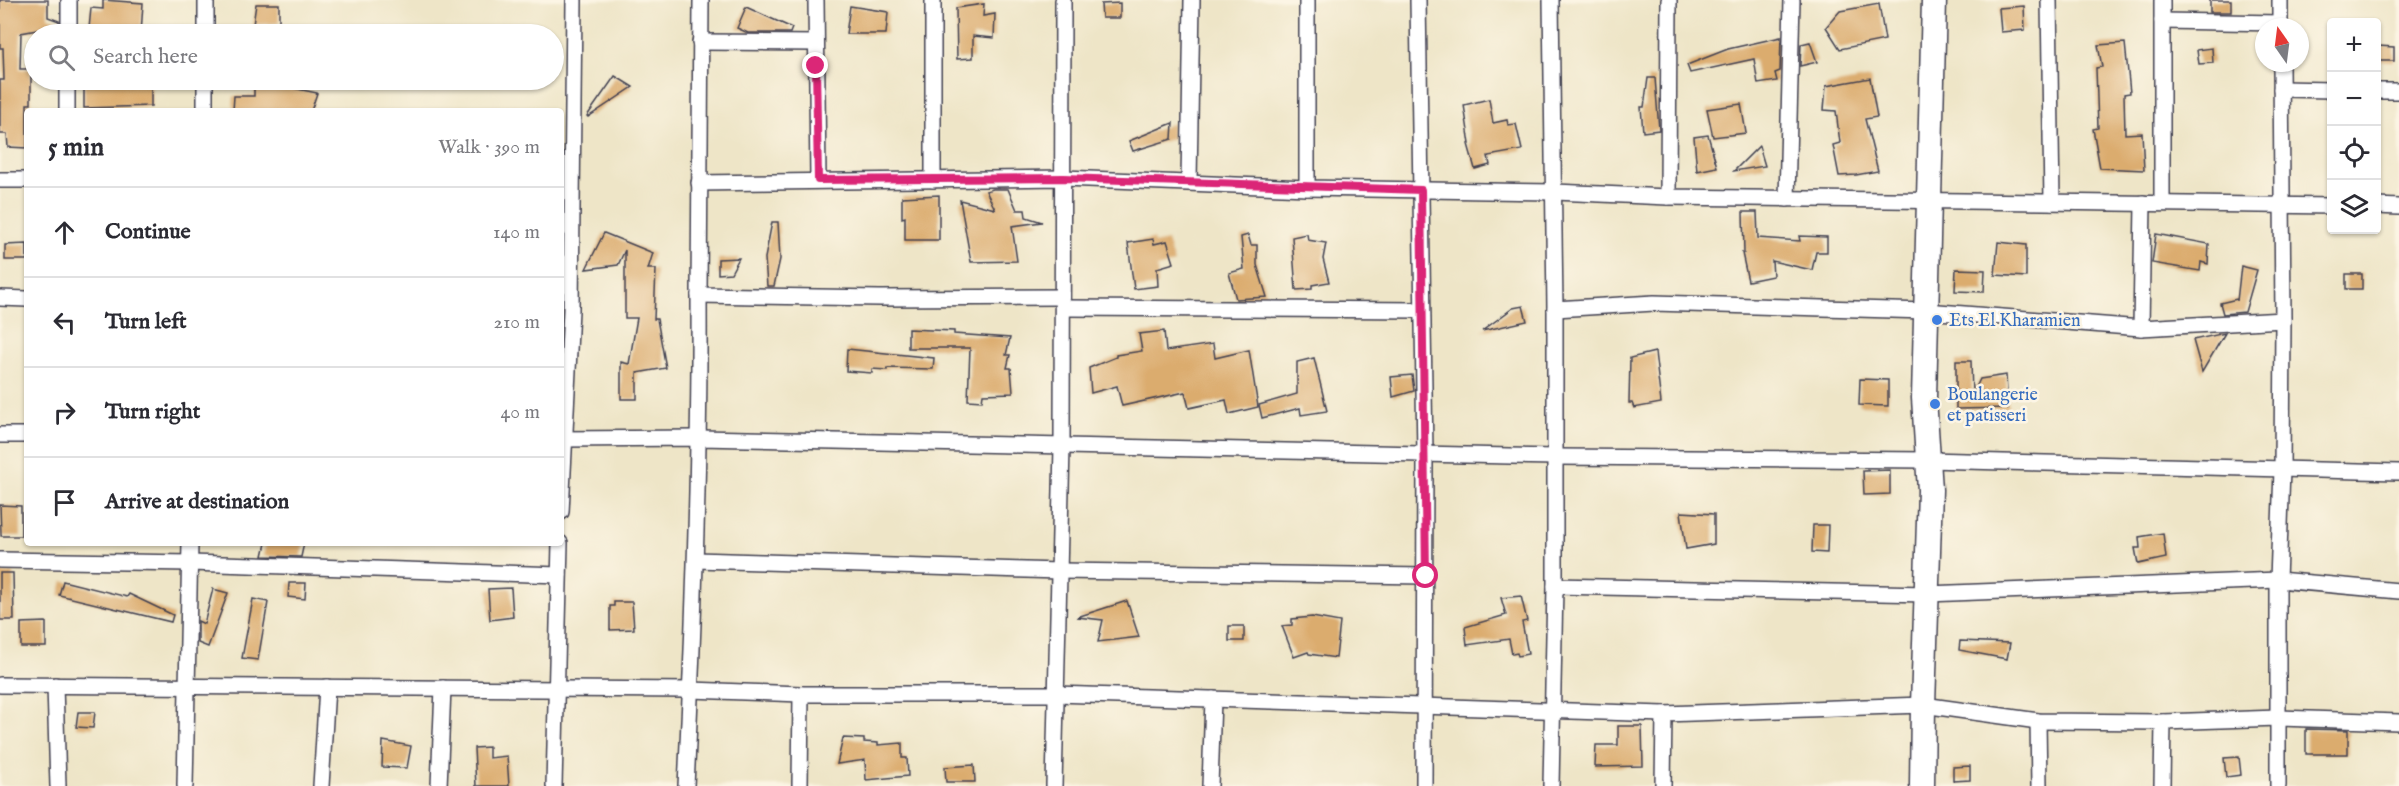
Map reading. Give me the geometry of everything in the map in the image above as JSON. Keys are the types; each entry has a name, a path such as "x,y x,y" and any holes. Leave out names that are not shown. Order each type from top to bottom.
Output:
{"main road":[{"path":"1922,786 1930,490 1924,398 1934,0"}],"street":[{"path":"69,0 69,24"},
{"path":"206,0 206,24"},
{"path":"564,374 567,179 574,0"},
{"path":"686,786 700,438 701,0"},
{"path":"816,0 818,180"},
{"path":"933,0 933,180"},
{"path":"1054,786 1062,447 1063,0"},
{"path":"1189,182 1192,0"},
{"path":"1307,0 1307,188"},
{"path":"1418,0 1426,576 1424,786"},
{"path":"1551,0 1555,192 1555,586 1551,786"},
{"path":"1668,197 1669,0"},
{"path":"1787,198 1792,0"},
{"path":"2049,0 2052,202"},
{"path":"2162,0 2162,203"},
{"path":"2280,0 2280,18"},
{"path":"2162,21 2255,24"},
{"path":"700,42 816,43"},
{"path":"2278,786 2278,580 2282,470 2283,320 2281,72"},
{"path":"2281,89 2327,90"},
{"path":"67,90 67,108"},
{"path":"205,90 205,108"},
{"path":"2381,91 2399,91"},
{"path":"699,183 1064,178 1307,188 1555,192 1668,197 2327,206"},
{"path":"0,180 24,180"},
{"path":"2141,328 2143,203"},
{"path":"2381,206 2399,207"},
{"path":"699,295 1422,310"},
{"path":"0,298 24,299"},
{"path":"1555,309 1654,303 1926,311 2141,328 2283,320"},
{"path":"0,435 24,435"},
{"path":"564,439 700,438 1555,458 1928,460 2399,472"},
{"path":"185,786 190,546"},
{"path":"554,786 560,546"},
{"path":"0,560 189,563 559,575"},
{"path":"696,560 1059,571 1426,576"},
{"path":"1555,586 1926,594 2278,580 2399,591"},
{"path":"0,685 691,690 801,694 1056,694 1664,714 1923,705 2038,721 2163,722 2278,718 2399,722"},
{"path":"55,685 58,786"},
{"path":"321,786 327,687"},
{"path":"439,786 443,688"},
{"path":"800,786 801,694"},
{"path":"1210,786 1214,699"},
{"path":"1663,786 1664,714"},
{"path":"2038,721 2039,786"},
{"path":"2162,786 2163,722"}],"building":[{"path":"0,0 48,0 48,17 59,21 59,24 24,24 24,32 21,33 20,69 24,69 24,90 31,90 31,104 27,104 27,108 24,108 24,148 8,147 7,134 0,134 0,80 4,80 3,48 0,48"},
{"path":"103,0 143,3 142,24 89,24 91,8 103,9"},
{"path":"2210,0 2231,0 2231,12 2210,12"},
{"path":"1120,3 1120,18 1102,18 1101,4"},
{"path":"256,4 279,4 279,23 253,24"},
{"path":"984,4 983,16 995,14 994,38 973,36 973,58 957,59 956,8"},
{"path":"1879,4 1885,40 1840,49 1826,27 1840,11"},
{"path":"850,6 888,12 886,34 846,34"},
{"path":"2024,6 2025,30 2001,32 1999,8"},
{"path":"746,7 792,28 790,33 748,33 737,28"},
{"path":"1781,37 1780,71 1775,73 1777,81 1758,84 1754,59 1690,73 1687,65 1728,49"},
{"path":"1810,42 1817,62 1800,66 1801,44"},
{"path":"2125,43 2130,93 2124,94 2125,134 2142,133 2144,170 2100,168 2093,129 2098,128 2096,68 2102,67 2098,45"},
{"path":"2381,46 2394,47 2394,61 2381,61"},
{"path":"2212,48 2213,63 2199,64 2197,50"},
{"path":"615,76 633,87 588,117 587,116"},
{"path":"1648,78 1655,78 1659,130 1643,132 1641,107 1644,107"},
{"path":"1870,78 1877,117 1865,119 1878,171 1839,176 1833,145 1840,143 1836,111 1824,110 1826,86"},
{"path":"84,90 151,90 151,106 84,108"},
{"path":"254,90 302,90 317,93 312,108 233,108 234,96 254,96"},
{"path":"1489,99 1493,123 1507,120 1508,125 1516,124 1522,150 1488,156 1490,165 1475,169 1468,144 1470,144 1464,105"},
{"path":"1741,104 1746,133 1713,137 1707,109"},
{"path":"1173,123 1172,139 1133,151 1129,141"},
{"path":"1708,135 1717,167 1697,171 1694,137"},
{"path":"1759,146 1765,166 1734,171"},
{"path":"1008,189 1017,210 1025,210 1026,217 1042,222 1012,226 1017,261 971,262 960,200 995,209 986,191"},
{"path":"939,195 939,240 905,240 902,197"},
{"path":"1743,212 1757,212 1758,238 1800,241 1799,236 1827,237 1827,252 1816,252 1812,270 1772,261 1773,276 1748,281 1742,253 1744,253"},
{"path":"772,222 778,222 780,259 774,286 767,286 765,258"},
{"path":"604,233 653,253 648,269 656,269 654,319 657,319 666,368 637,373 637,399 621,399 621,362 629,364 637,318 625,318 625,250 618,265 586,269"},
{"path":"1307,234 1308,240 1326,243 1323,259 1329,282 1312,285 1312,289 1296,290 1292,237"},
{"path":"2156,234 2209,244 2208,264 2201,262 2200,271 2152,263"},
{"path":"1248,235 1251,245 1257,245 1257,265 1267,297 1236,299 1229,273 1244,269 1241,237"},
{"path":"1153,239 1154,244 1167,241 1174,263 1157,268 1158,286 1134,289 1128,243"},
{"path":"1998,242 2026,245 2026,277 1995,275"},
{"path":"24,244 24,260 5,260 5,245"},
{"path":"739,258 731,273 718,274 718,259"},
{"path":"2241,266 2257,270 2245,312 2223,314 2220,303 2237,299 2237,301"},
{"path":"1956,269 1985,270 1984,292 1955,291"},
{"path":"2346,274 2362,274 2362,289 2346,289"},
{"path":"1523,306 1527,321 1482,331 1513,308"},
{"path":"908,329 954,331 954,334 1010,338 1006,355 1010,355 1007,368 1011,368 1013,393 983,394 982,401 968,400 970,348 908,348"},
{"path":"1164,331 1166,351 1213,344 1215,358 1249,350 1258,407 1229,414 1226,400 1189,408 1185,392 1122,406 1117,386 1091,393 1089,368 1116,357 1116,355 1142,351 1139,334"},
{"path":"2225,333 2202,372 2193,340"},
{"path":"847,349 934,358 933,369 887,368 887,370 872,369 872,373 846,371"},
{"path":"1655,352 1661,403 1634,408 1632,403 1629,403 1630,358"},
{"path":"1314,358 1327,411 1301,415 1300,408 1262,418 1259,405 1297,394 1297,362"},
{"path":"1956,361 1971,361 1972,396 1980,379 2006,375 2008,408 1956,409"},
{"path":"1412,375 1414,391 1393,397 1391,377"},
{"path":"1860,379 1888,380 1888,406 1859,405"},
{"path":"1890,470 1890,494 1864,495 1863,471"},
{"path":"0,505 21,506 21,536 1,536"},
{"path":"1681,512 1714,514 1714,544 1686,549"},
{"path":"1813,525 1828,525 1827,553 1812,552"},
{"path":"2163,533 2166,558 2138,564 2135,548 2140,548 2139,537"},
{"path":"265,546 303,546 301,557 263,556"},
{"path":"0,573 13,573 14,620 0,620"},
{"path":"63,581 127,597 129,594 173,615 171,622 59,595"},
{"path":"289,583 306,583 305,599 288,597"},
{"path":"511,588 513,617 490,620 488,589"},
{"path":"213,589 228,593 208,647 198,643 198,621 204,624"},
{"path":"1521,596 1527,621 1522,622 1528,654 1518,656 1517,653 1512,654 1509,639 1467,645 1465,627 1506,615 1501,598"},
{"path":"253,599 268,602 258,660 242,658"},
{"path":"1127,601 1139,637 1098,642 1103,620 1077,617"},
{"path":"614,602 632,602 634,629 610,630 610,606 614,606"},
{"path":"1312,617 1340,622 1336,658 1308,652 1294,657 1282,626 1292,625 1292,619"},
{"path":"46,622 46,647 21,647 21,623"},
{"path":"1229,626 1244,626 1244,641 1229,641"},
{"path":"1960,641 2010,643 2007,659 1959,650"},
{"path":"78,712 95,712 93,728 76,727"},
{"path":"1618,726 1642,726 1643,766 1595,767 1596,745 1618,745"},
{"path":"2306,729 2348,730 2348,754 2306,754"},
{"path":"843,738 864,739 864,742 878,743 878,745 902,743 902,758 907,758 908,776 866,780 865,760 837,764"},
{"path":"383,741 411,746 407,768 382,767"},
{"path":"489,747 489,758 507,756 509,786 476,786 474,748"},
{"path":"2239,757 2241,775 2226,777 2224,758"},
{"path":"974,765 975,782 946,782 945,767"},
{"path":"1970,766 1970,780 1953,781 1953,767"}],"place":[{"name":"Ets El Kharamien","path":"1937,320"},
{"name":"Boulangerie et patisseri","path":"1935,404"}],"route":[{"path":"816,66 818,180 1064,178 1307,188 1421,190 1426,576"}]}
